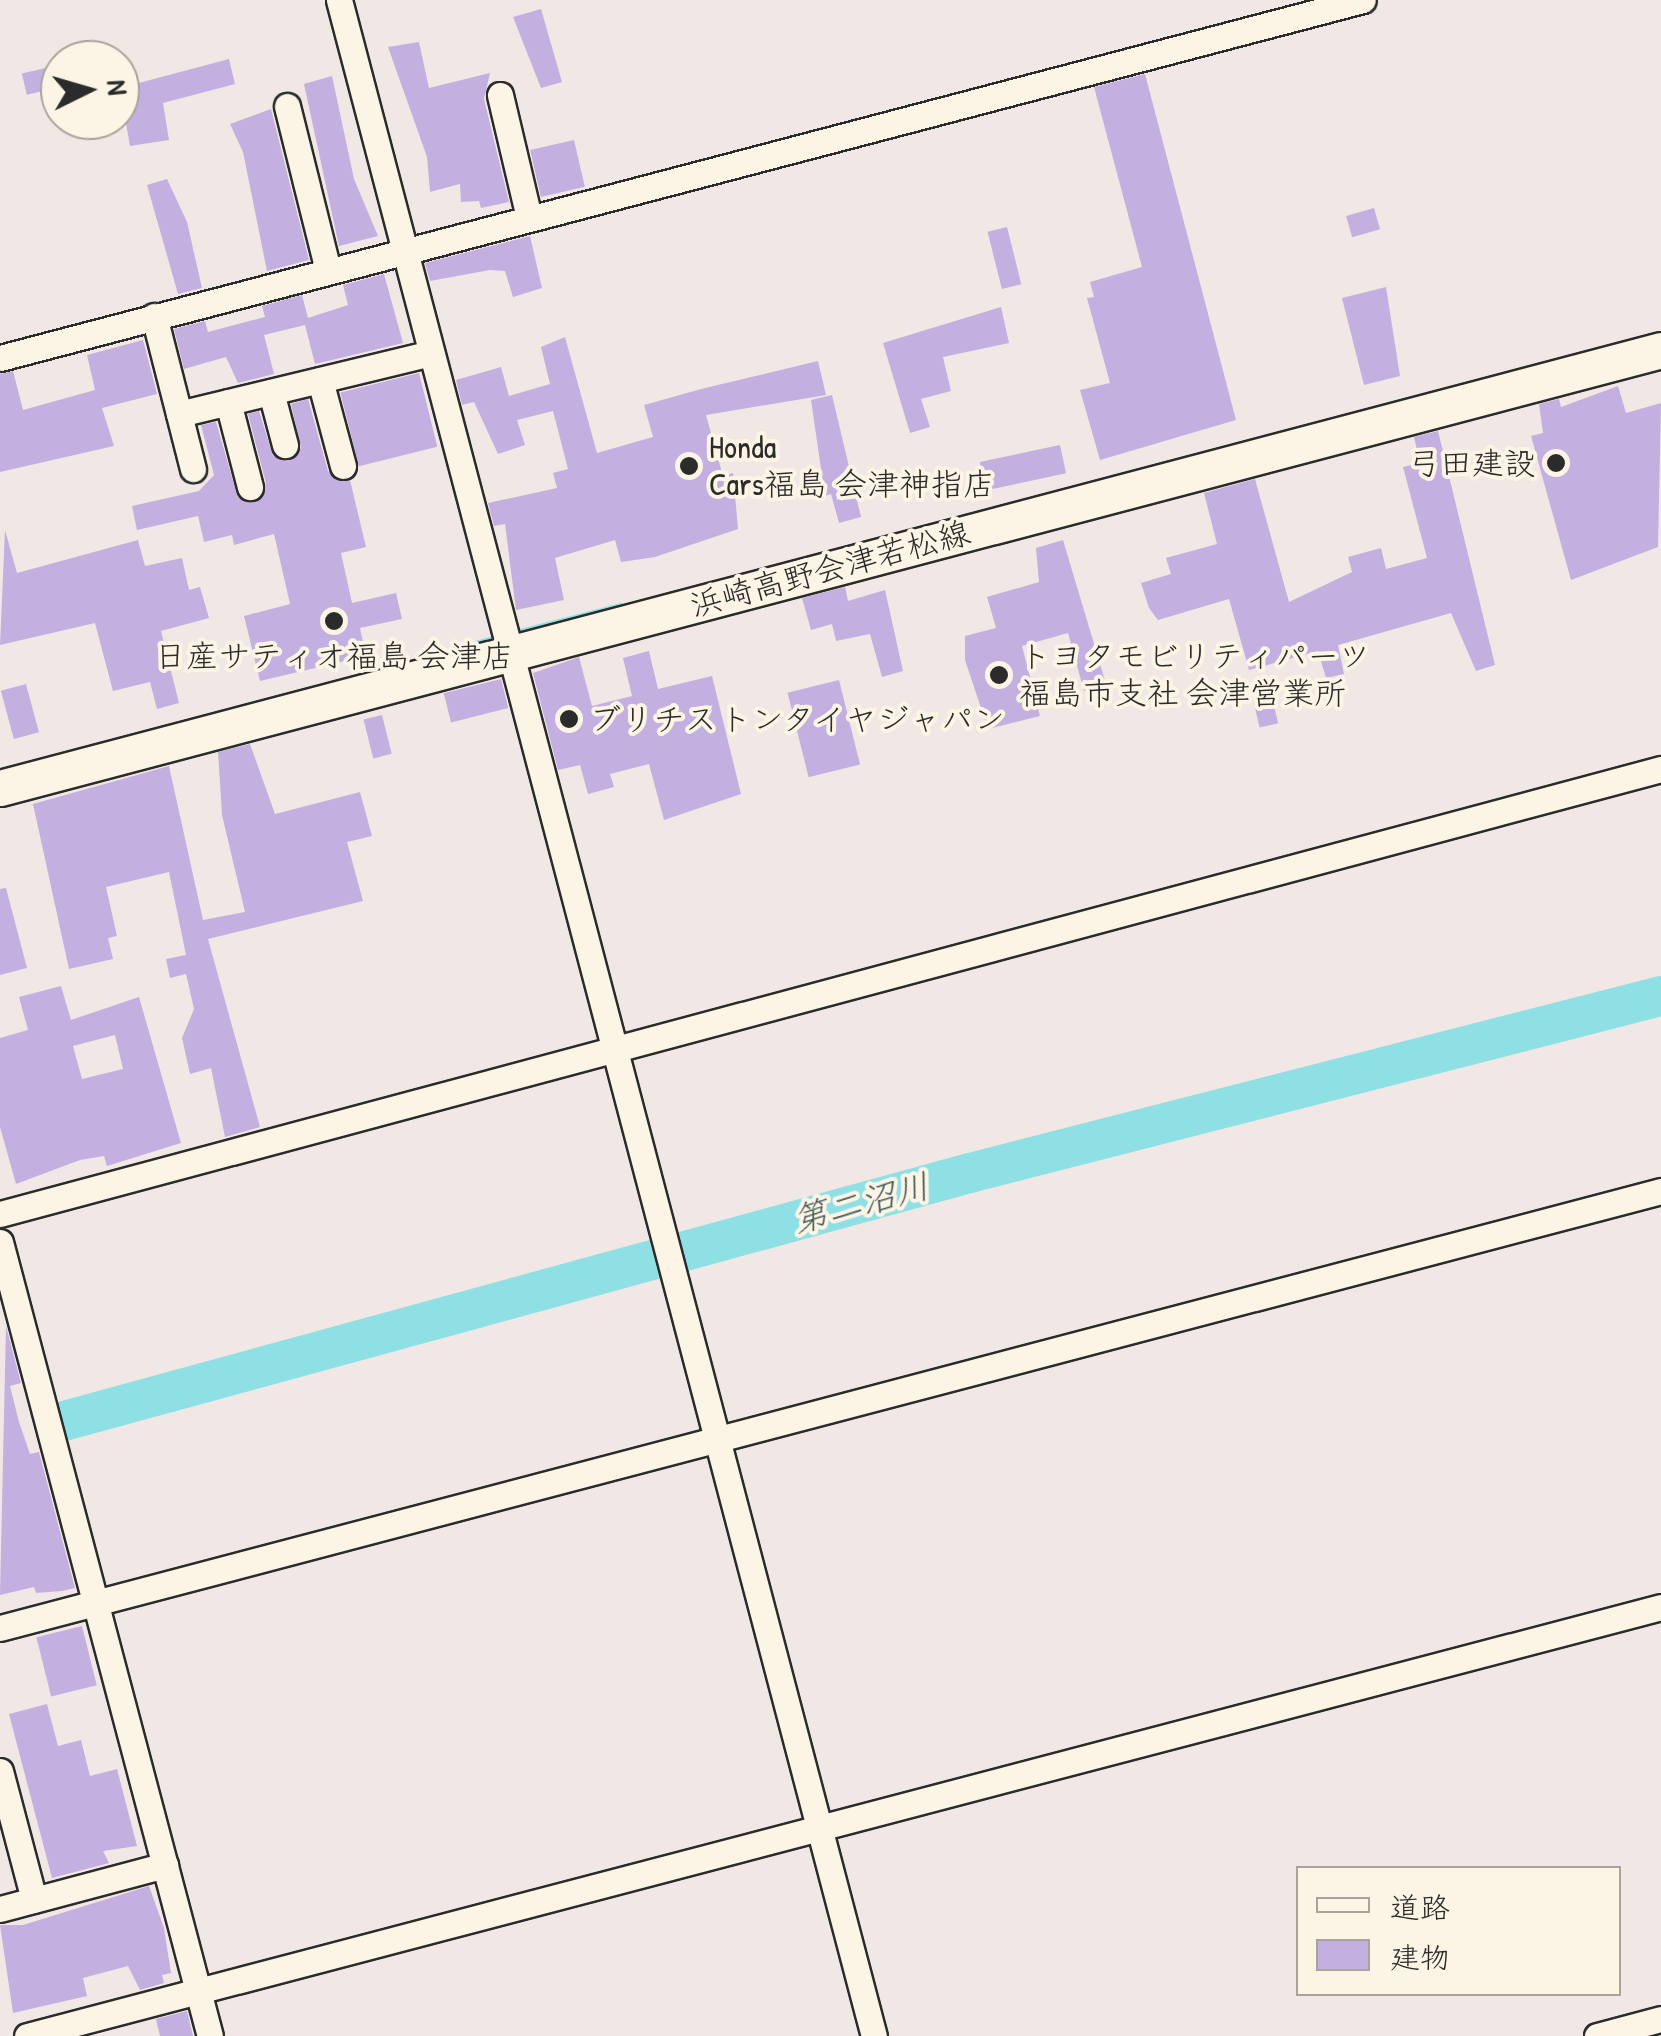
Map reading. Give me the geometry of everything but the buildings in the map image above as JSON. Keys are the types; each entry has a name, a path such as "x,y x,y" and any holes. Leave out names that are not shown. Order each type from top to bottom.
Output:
{"main road":[{"name":"浜崎高野会津若松線","path":"0,788 506,641 1661,350"}],"street":[{"path":"339,0 874,2036"},
{"path":"0,358 1363,0"},
{"path":"500,95 530,218"},
{"path":"287,106 328,270"},
{"path":"154,316 193,470"},
{"path":"179,414 431,353"},
{"path":"320,380 342,466"},
{"path":"271,392 285,445"},
{"path":"228,402 250,487"},
{"path":"0,1214 612,1046 1661,770"},
{"path":"0,1628 717,1444 1661,1192"},
{"path":"0,1242 210,2036"},
{"path":"27,2036 1661,1607"},
{"path":"0,1771 34,1900"},
{"path":"0,1909 165,1865"},
{"path":"1597,2036 1661,2019"}],"waterway":[{"path":"513,634 621,606"},
{"path":"445,653 500,637"},
{"name":"第二沼川","path":"64,1421 970,1173 1661,996"}],"place":[{"name":"弓田建設","path":"1556,463"},
{"name":"Honda Cars福島 会津神指店","path":"689,466"},
{"name":"日産サティオ福島 会津店","path":"334,621"},
{"name":"トヨタモビリティパーツ 福島市支社 会津営業所","path":"999,675"},
{"name":"ブリチストンタイヤジャパン","path":"569,719"}]}
